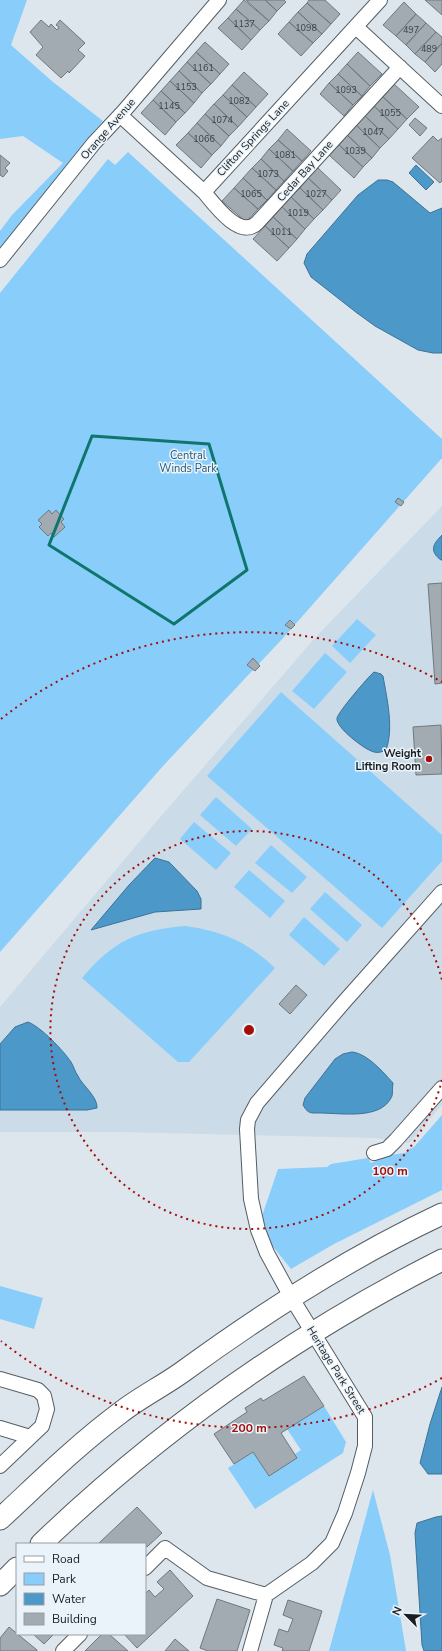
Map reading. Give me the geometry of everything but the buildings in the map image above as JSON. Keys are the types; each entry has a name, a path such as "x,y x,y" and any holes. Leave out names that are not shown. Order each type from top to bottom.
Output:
{"main road":[{"path":"0,1519 68,1456 121,1412 167,1383 249,1324 291,1297 339,1269 442,1214"},
{"path":"42,1543 70,1516 152,1447 232,1387 313,1333 400,1282 442,1260"},
{"path":"0,1585 16,1569"}],"street":[{"name":"Orange Avenue","path":"0,260 94,142 120,115 219,0"},
{"name":"Clifton Springs Lane","path":"204,192 380,0"},
{"path":"356,27 442,106"},
{"name":"Cedar Bay Lane","path":"204,192 215,205 238,226 246,229 254,226 400,67"},
{"path":"120,115 204,192"},
{"name":"Heritage Park Street","path":"266,1595 312,1563 332,1543 345,1513 358,1473 365,1446 365,1417 291,1297 267,1253 258,1230 251,1198 246,1129 248,1120 257,1103 349,996 442,892"},
{"path":"374,1153 387,1149 442,1088"},
{"path":"0,1379 38,1390 44,1396 47,1408 42,1426 0,1466"},
{"path":"0,1428 30,1437"},
{"path":"146,1567 164,1548 207,1578 266,1595 250,1651"},
{"path":"63,1651 79,1635"}],"highlighted area":[{"path":"92,436 209,444 247,570 174,624 49,545"}],"shaded area":[{"path":"442,506 442,1105 409,1143 375,1138 120,1132 0,1132 0,1007 157,821 314,639"}],"green space":[{"path":"0,0 27,0 11,45 53,82 103,121 0,248 0,231 12,215 63,163 23,136 0,139"},
{"name":"Central Winds Park","path":"128,152 442,439 442,458 284,637 163,766 0,952 0,293 108,159 115,165"},
{"path":"357,619 376,635 350,663 332,646"},
{"path":"325,653 347,672 314,709 292,691"},
{"path":"281,692 442,835 442,861 382,928 207,776"},
{"path":"216,797 252,829 236,846 200,815"},
{"path":"194,822 231,853 216,870 180,839"},
{"path":"271,845 307,877 292,893 255,863"},
{"path":"249,870 285,901 270,918 234,887"},
{"path":"325,892 362,925 347,942 310,909"},
{"path":"304,917 340,949 324,966 289,935"},
{"path":"186,926 212,931 234,939 254,951 275,968 189,1062 178,1062 82,978 105,954 128,939 154,930"},
{"path":"442,1115 442,1190 334,1244 291,1269 271,1244 262,1216 278,1169 327,1167 331,1164 368,1158 371,1163 389,1155 405,1153 414,1147"},
{"path":"0,1286 43,1298 34,1329 0,1319"},
{"path":"324,1406 346,1442 343,1453 255,1509 228,1468 253,1452 295,1454 301,1450 287,1429"},
{"path":"373,1490 390,1555 406,1651 329,1651"}],"water":[{"path":"416,165 434,182 426,190 409,173"},
{"path":"378,180 393,182 430,213 442,208 442,353 418,350 375,326 311,277 304,263 307,254 358,195"},
{"path":"442,535 441,560 435,554 434,548 436,541"},
{"path":"374,672 383,676 390,723 386,750 382,752 374,752 351,738 341,727 337,718 360,687"},
{"path":"155,858 169,862 197,891 201,899 201,909 155,912 91,930 129,885"},
{"path":"28,1022 45,1034 67,1057 80,1080 95,1100 97,1108 87,1110 0,1110 0,1044 15,1027"},
{"path":"352,1052 364,1056 380,1069 393,1083 392,1096 386,1104 369,1113 358,1114 314,1113 307,1111 303,1105 305,1098 335,1059 343,1054"},
{"path":"442,1387 442,1474 428,1474 420,1463 430,1424"},
{"path":"442,1516 442,1651 424,1651 422,1645 415,1533 417,1523"}],"place":[{"name":"Weight Lifting Room","path":"429,759"}]}
